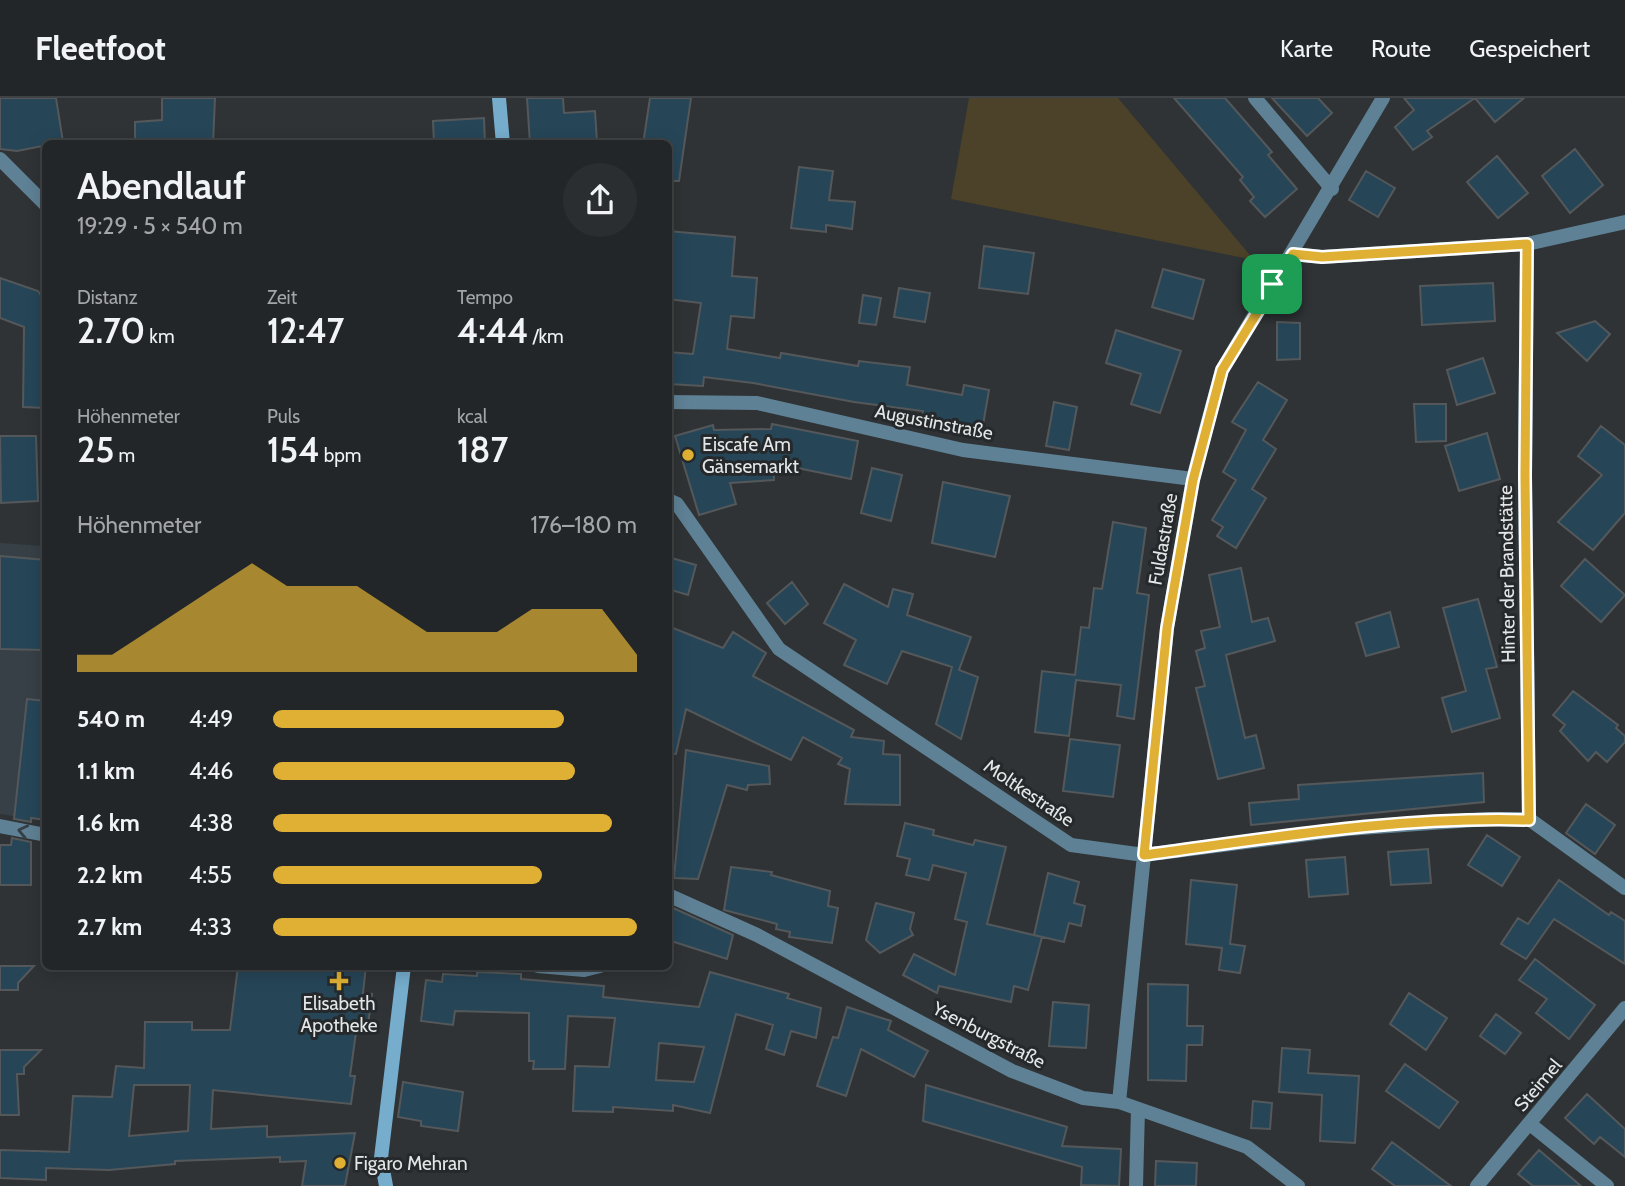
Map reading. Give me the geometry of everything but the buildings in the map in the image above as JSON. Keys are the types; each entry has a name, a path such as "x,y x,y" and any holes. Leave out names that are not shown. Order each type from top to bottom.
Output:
{"street":[{"path":"499,98 503,140"},
{"path":"1255,98 1332,189"},
{"name":"Fuldastraße","path":"1119,1102 1167,628 1193,480 1222,370 1332,189 1382,98"},
{"path":"0,159 42,201"},
{"path":"1293,254 1322,257 1527,244 1625,222"},
{"name":"Hinter der Brandstätte","path":"1527,244 1525,476 1529,820"},
{"name":"Augustinstraße","path":"672,402 757,403 963,450 1193,480"},
{"name":"Moltkestraße","path":"672,502 677,504 779,649 1071,845 1144,855 1347,829 1488,818 1529,820"},
{"path":"1529,820 1625,888"},
{"path":"0,826 42,834"},
{"name":"Ysenburgstraße","path":"672,897 757,935 1012,1071 1083,1098 1119,1102 1247,1147 1298,1186"},
{"path":"386,1186 381,1158 404,970"},
{"name":"Steimel","path":"1477,1186 1625,1008"},
{"path":"1136,1186 1138,1109"},
{"path":"1530,1124 1607,1186"}],"shaded area":[{"path":"969,98 1118,98 1254,260 951,199"},
{"path":"0,543 42,546 42,821 0,814"}],"place":[{"name":"Eiscafe Am Gänsemarkt","path":"688,455"},
{"name":"Elisabeth Apotheke","path":"339,981"},
{"name":"Figaro Mehran","path":"340,1163"}],"route":[{"path":"1527,244 1525,476 1529,820 1488,818 1347,829 1144,855 1167,628 1193,480 1222,370 1272,284 1293,254 1322,257 1527,244"}]}
